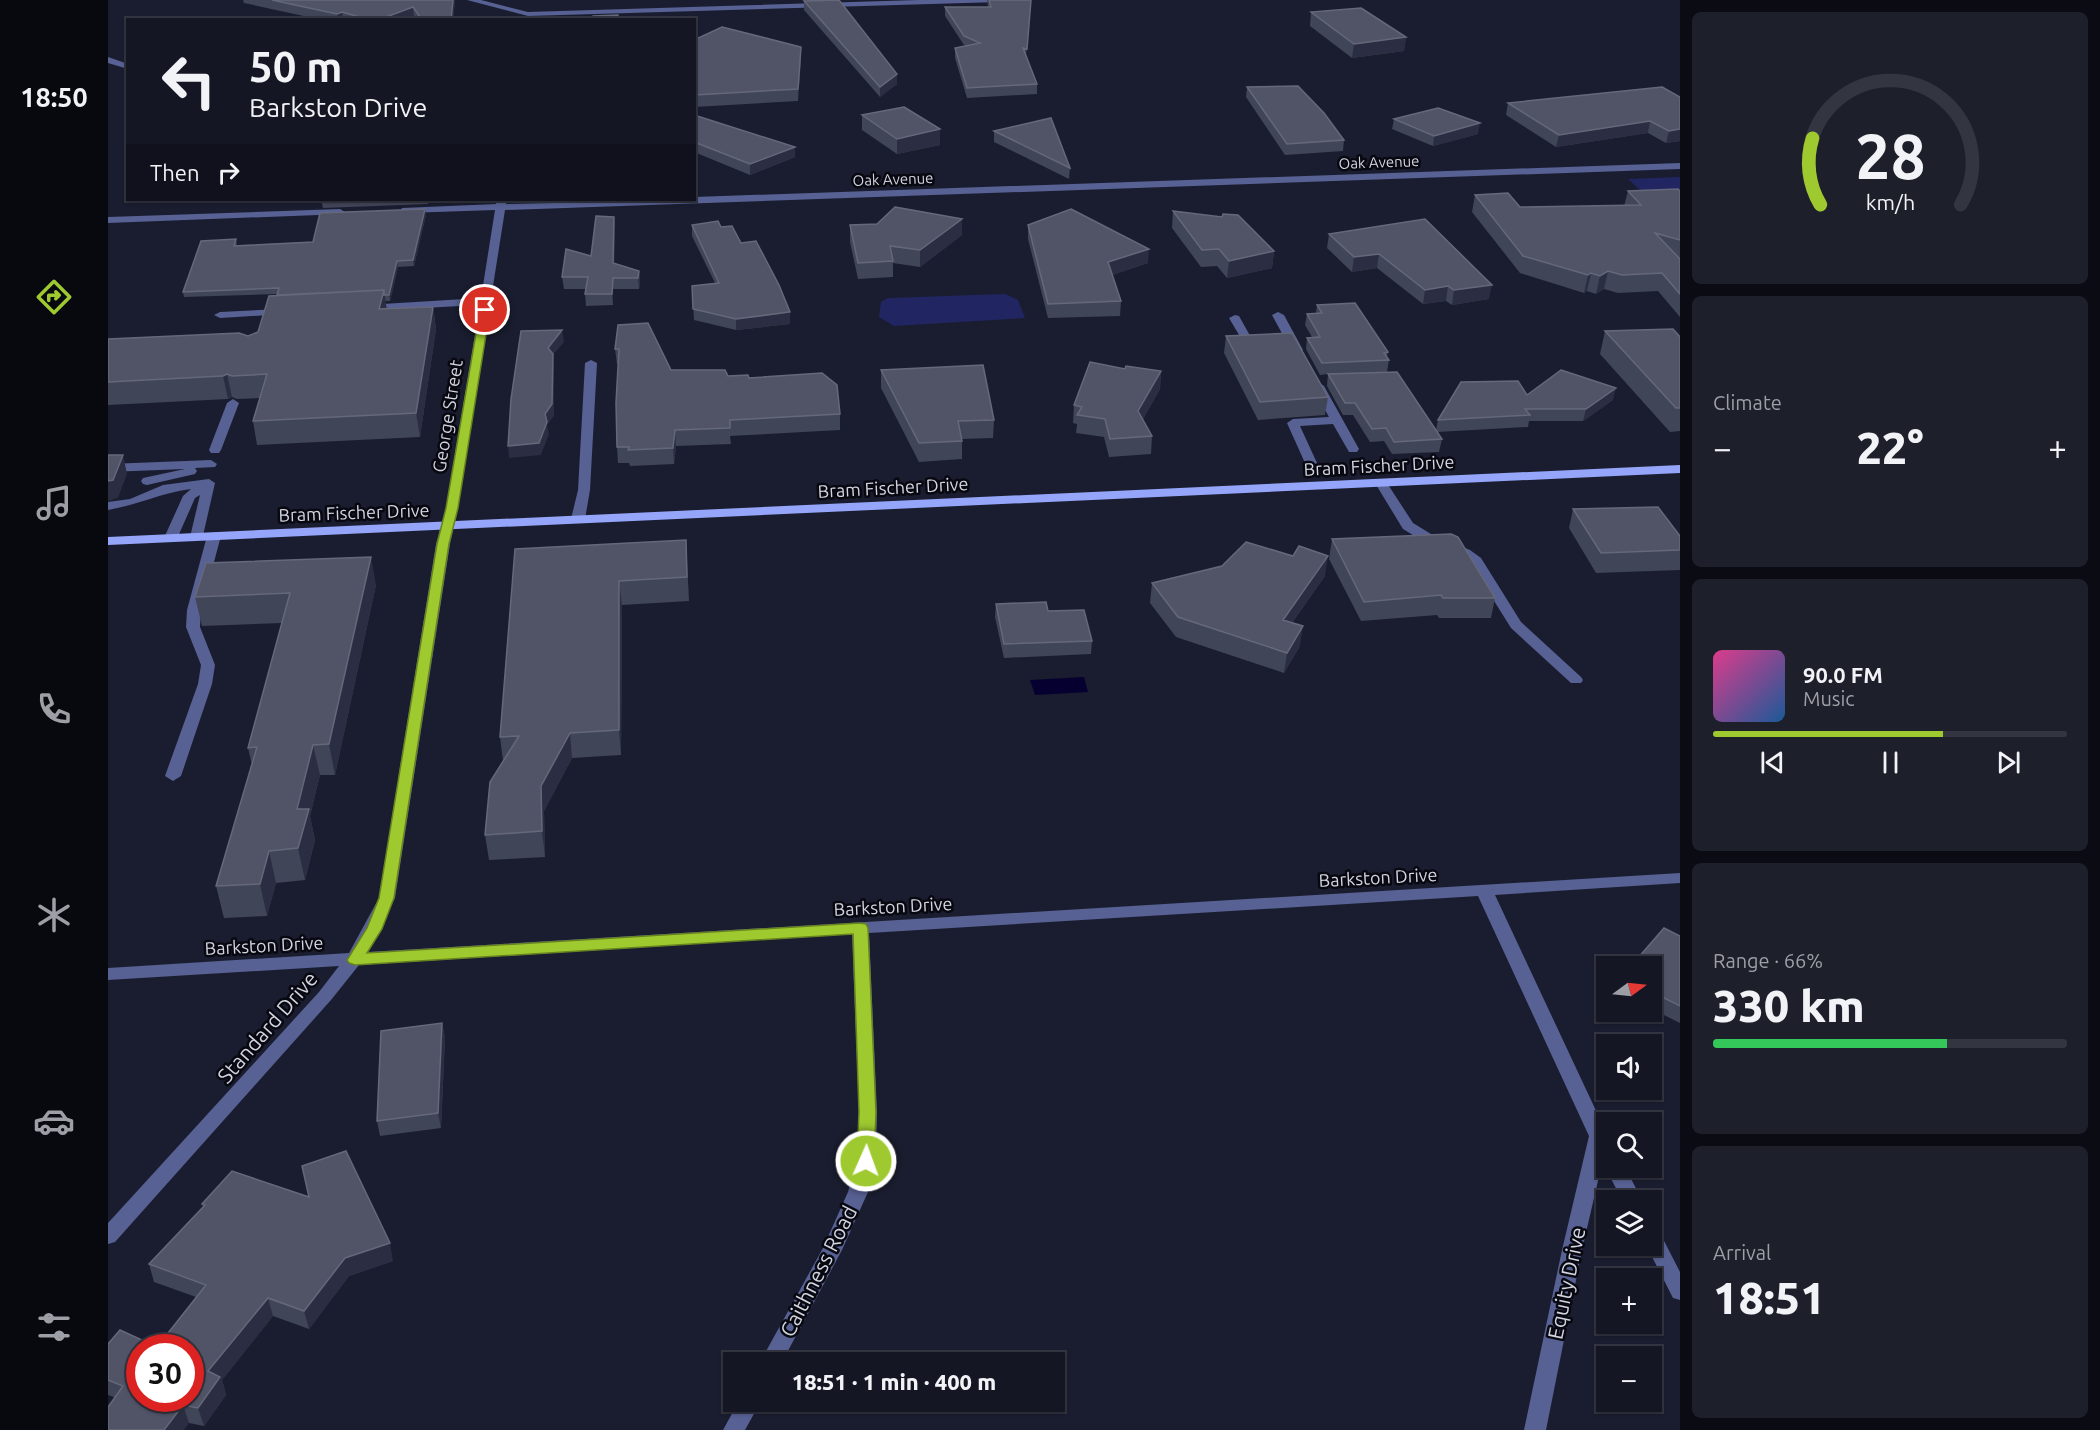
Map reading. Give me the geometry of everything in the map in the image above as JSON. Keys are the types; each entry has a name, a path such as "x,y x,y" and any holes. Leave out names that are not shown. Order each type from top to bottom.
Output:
{"main road":[{"name":"Bram Fischer Drive","path":"108,541 1680,469"}],"street":[{"path":"471,0 527,17 999,0"},
{"path":"108,60 126,66"},
{"name":"Oak Avenue","path":"696,197 1680,166"},
{"name":"Oak Avenue","path":"399,210 566,201"},
{"name":"George Street","path":"406,781 443,544 448,526 502,203"},
{"path":"108,220 352,212"},
{"path":"485,305 386,312 354,309 485,305"},
{"path":"219,315 264,318 291,311"},
{"path":"1278,315 1294,345 1314,374 1353,449"},
{"path":"1235,318 1249,344 1294,345"},
{"path":"578,519 584,490 591,363"},
{"path":"215,450 233,403"},
{"path":"1311,463 1293,423 1337,420"},
{"path":"108,468 211,464"},
{"path":"147,481 191,471"},
{"path":"108,506 132,502 163,489 209,483"},
{"path":"171,538 189,496 209,483"},
{"path":"197,537 209,483"},
{"path":"1381,483 1408,526 1426,537 1465,553 1476,561 1516,625 1576,680"},
{"path":"177,487 189,496"},
{"path":"173,776 205,684 208,665 193,627 194,610 213,536"},
{"name":"Standard Drive","path":"108,1236 257,1073 355,960 375,929 387,898 406,781"},
{"name":"Barkston Drive","path":"108,974 1680,878"},
{"name":"Equity Drive","path":"1484,890 1596,1128"},
{"name":"Caithness Road","path":"776,1352 831,1250 858,1192 866,1161 868,1112 860,928"},
{"name":"Equity Drive","path":"1535,1430 1572,1250 1596,1164"},
{"path":"1662,1256 1680,1292"},
{"path":"734,1430 744,1412"}],"shaded area":[{"path":"1680,177 1680,202 1654,203 1628,179"},
{"path":"1005,294 1018,300 1025,318 894,326 879,317 881,302 888,298"},
{"path":"1084,677 1088,692 1035,695 1030,680"}],"building":[{"path":"272,0 453,0 451,18 421,18 413,7 383,18 363,18 342,12 337,14"},
{"path":"839,0 897,74 880,87 804,1"},
{"path":"989,0 1031,0 1027,49 1023,48 1037,84 967,88 955,48 980,43 964,36 945,7 991,7"},
{"path":"1361,8 1406,37 1354,44 1311,12"},
{"path":"618,15 618,18 592,18 593,16"},
{"path":"722,27 801,47 798,89 696,95 696,39"},
{"path":"1298,86 1324,113 1344,140 1287,144 1247,87"},
{"path":"1662,87 1680,97 1680,129 1669,131 1650,121 1559,135 1508,103"},
{"path":"904,107 940,129 897,139 862,115"},
{"path":"1438,108 1480,123 1434,136 1394,119"},
{"path":"696,116 795,147 750,164 696,143"},
{"path":"1051,118 1070,168 994,131"},
{"path":"1678,189 1680,191 1680,240 1655,233 1680,259 1680,294 1662,273 1622,275 1608,271 1600,276 1591,273 1588,275 1523,256 1475,195 1508,193 1520,207 1641,205 1628,191"},
{"path":"895,207 962,219 920,250 890,246 893,261 858,263 850,225 877,224"},
{"path":"425,209 413,260 397,261 389,295 384,295 384,290 277,295 279,288 183,292 201,241 236,239 234,246 313,242 320,213"},
{"path":"1071,209 1149,249 1108,262 1121,301 1048,304 1028,225"},
{"path":"1173,211 1222,217 1223,214 1238,215 1274,251 1229,261 1219,249 1202,250"},
{"path":"596,216 614,217 613,263 639,271 638,278 613,278 612,294 585,294 588,277 562,277 566,249 591,256"},
{"path":"1425,219 1492,285 1454,290 1448,286 1425,290 1379,254 1354,257 1329,234"},
{"path":"718,221 721,227 732,226 741,243 756,241 790,312 736,319 693,309 692,286 719,283 692,225"},
{"path":"384,290 379,309 433,307 416,413 253,421 267,374 232,376 227,374 108,382 108,339 239,333 248,336 258,332 269,296"},
{"path":"1355,303 1388,352 1384,353 1389,360 1322,363 1307,338 1320,337 1307,314 1322,313 1317,305"},
{"path":"648,323 671,370 725,370 728,376 748,375 749,378 822,373 837,385 840,414 730,420 730,428 675,430 673,448 628,450 629,447 617,447 616,403 619,349 615,349 618,325"},
{"path":"1673,329 1680,337 1680,408 1676,408 1605,331"},
{"path":"562,330 548,348 553,354 552,404 545,414 547,422 539,443 508,446 511,399 521,331"},
{"path":"1292,333 1328,397 1260,402 1226,336"},
{"path":"1090,362 1125,369 1126,366 1161,371 1138,411 1152,436 1110,439 1105,419 1077,415 1082,407 1074,405"},
{"path":"983,365 994,420 958,421 962,441 919,443 881,370"},
{"path":"1561,370 1616,388 1586,409 1525,409 1530,415 1438,420 1461,382 1518,381 1527,395"},
{"path":"1397,372 1442,439 1394,442 1386,428 1372,429 1355,403 1345,403 1328,374"},
{"path":"108,455 123,455 113,480 108,481"},
{"path":"1658,507 1680,536 1680,550 1601,553 1573,509"},
{"path":"1451,534 1458,537 1495,598 1443,598 1441,595 1364,602 1332,539"},
{"path":"686,540 687,577 619,581 619,730 570,733 541,786 542,831 485,835 490,782 519,736 500,737 515,549"},
{"path":"1246,542 1293,556 1299,546 1328,556 1283,620 1303,626 1287,653 1178,617 1152,583 1222,566"},
{"path":"371,557 329,744 313,745 297,809 309,809 298,848 269,851 260,884 216,886 257,747 248,748 290,593 195,597 206,563"},
{"path":"1046,602 1048,611 1084,610 1092,641 1004,644 996,604"},
{"path":"1664,928 1680,936 1680,1006 1662,997 1662,956 1640,956"},
{"path":"442,1023 438,1113 377,1121 381,1031"},
{"path":"346,1151 390,1243 345,1258 304,1311 268,1298 208,1371 220,1377 204,1400 204,1334 167,1334 206,1285 149,1264 205,1205 202,1204 232,1171 309,1197 302,1166"},
{"path":"120,1330 129,1334 126,1334 126,1412 178,1412 164,1430 108,1430 108,1407 123,1386 108,1380 108,1344"}],"route":[{"path":"485,310 452,508 443,544 387,898 375,929 355,960 860,928 868,1112 866,1161"}]}
